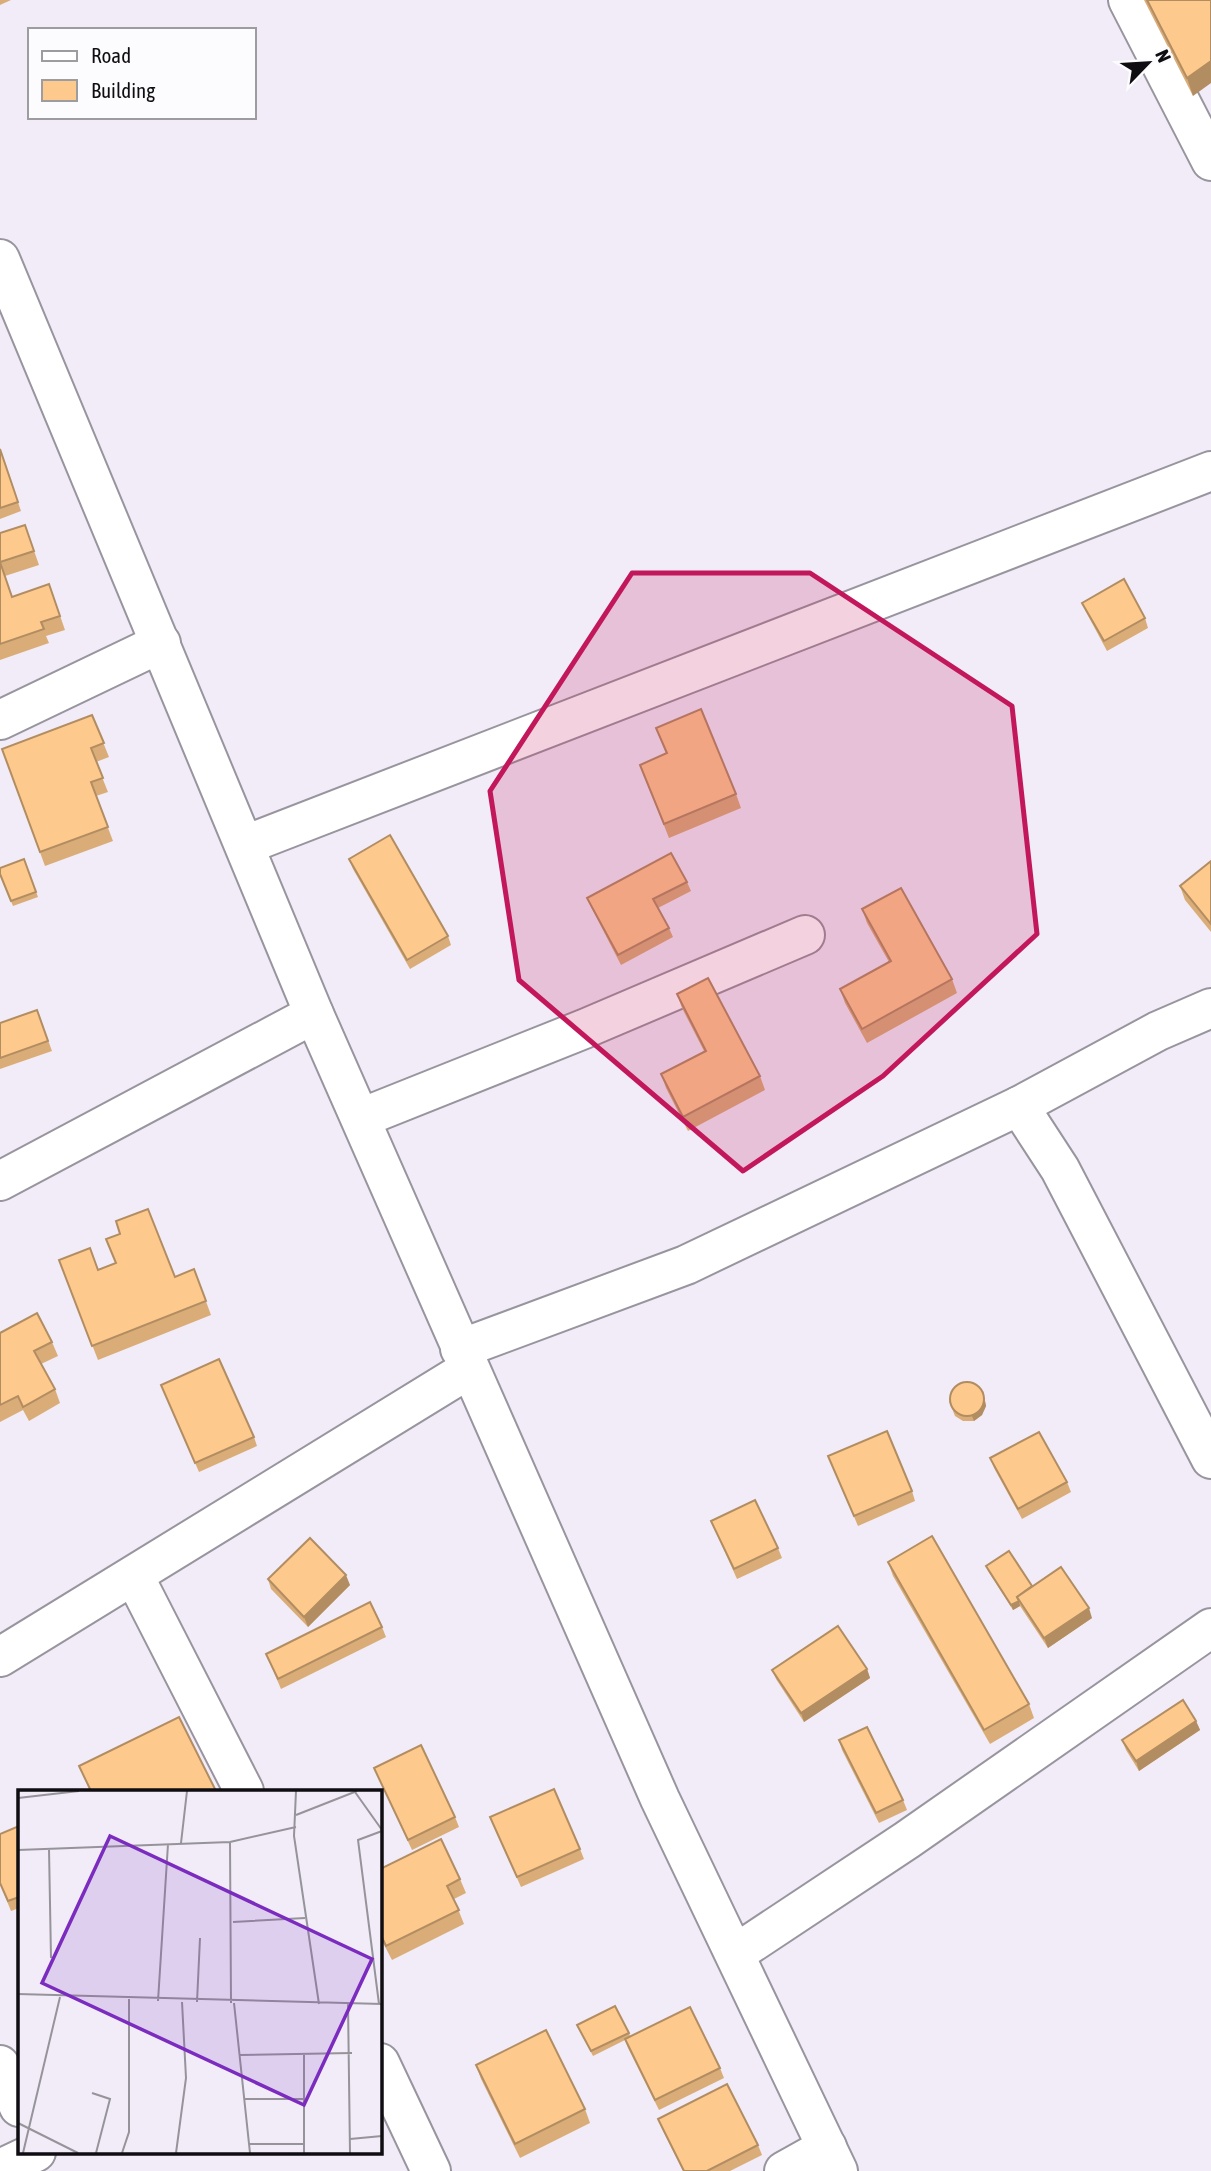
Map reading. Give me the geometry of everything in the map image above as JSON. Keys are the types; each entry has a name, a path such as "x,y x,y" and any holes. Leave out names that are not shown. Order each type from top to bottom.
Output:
{"street":[{"path":"1128,0 1211,161"},
{"path":"0,259 314,1014 465,1359 660,1799 832,2159 784,2171"},
{"path":"245,845 1211,471"},
{"path":"0,720 161,643"},
{"path":"361,1118 584,1029 805,935"},
{"path":"0,1657 134,1576 465,1359 686,1265 1019,1106 1158,1031 1211,1007"},
{"path":"0,1181 314,1014"},
{"path":"1019,1106 1059,1169 1211,1459"},
{"path":"134,1576 243,1790"},
{"path":"735,1954 907,1840 1211,1628"},
{"path":"0,2065 18,2105"},
{"path":"382,2067 431,2171"},
{"path":"0,2169 32,2154"}],"highlighted area":[{"path":"632,573 810,573 1012,706 1037,934 883,1076 743,1171 519,980 490,791"}],"building":[{"path":"1147,0 1211,0 1211,61 1187,78"},
{"path":"0,449 18,502 0,508"},
{"path":"25,525 34,551 0,562 0,533"},
{"path":"0,562 12,597 49,584 60,616 41,622 44,629 0,644"},
{"path":"1124,579 1145,618 1104,641 1082,603"},
{"path":"701,709 736,794 664,824 640,765 667,753 656,728"},
{"path":"92,715 104,743 91,748 103,778 91,782 108,827 40,852 2,749"},
{"path":"390,835 448,936 407,960 349,859"},
{"path":"671,853 687,882 653,899 669,928 618,955 587,898"},
{"path":"24,859 36,892 11,901 0,868"},
{"path":"1211,861 1211,924 1180,886"},
{"path":"901,888 952,979 862,1029 840,989 891,961 862,909"},
{"path":"708,978 760,1076 683,1117 661,1074 706,1051 677,994"},
{"path":"37,1010 48,1041 0,1058 0,1023"},
{"path":"148,1209 175,1277 194,1269 206,1301 92,1346 59,1260 90,1248 98,1270 116,1263 106,1239 120,1234 116,1221"},
{"path":"37,1313 52,1342 34,1351 55,1389 23,1407 18,1396 0,1405 0,1333"},
{"path":"219,1359 254,1437 195,1463 161,1385"},
{"path":"967,1382 979,1387 984,1399 979,1411 967,1416 955,1411 950,1399 955,1387"},
{"path":"887,1431 912,1491 854,1516 828,1456"},
{"path":"1039,1432 1067,1482 1018,1509 990,1458"},
{"path":"755,1500 778,1548 734,1569 711,1521"},
{"path":"932,1536 1029,1704 984,1730 888,1562"},
{"path":"310,1538 346,1575 304,1617 268,1579"},
{"path":"1009,1551 1032,1586 1017,1597 1019,1601 1011,1605 986,1566"},
{"path":"1061,1567 1089,1608 1044,1638 1017,1597"},
{"path":"370,1602 382,1627 278,1679 266,1654"},
{"path":"838,1626 867,1669 801,1713 772,1670"},
{"path":"1183,1700 1196,1721 1136,1761 1122,1740"},
{"path":"179,1717 216,1790 91,1790 79,1766"},
{"path":"867,1727 903,1800 876,1813 839,1740"},
{"path":"421,1745 455,1817 408,1840 374,1768"},
{"path":"554,1789 580,1849 517,1877 490,1817"},
{"path":"18,1826 18,1897 8,1901 0,1883 0,1834"},
{"path":"441,1839 460,1879 447,1886 459,1910 386,1946 382,1937 382,1868"},
{"path":"615,2006 629,2033 591,2051 577,2025"},
{"path":"690,2007 720,2068 655,2100 625,2039"},
{"path":"546,2030 585,2109 515,2144 476,2065"},
{"path":"727,2084 758,2145 707,2171 684,2171 658,2119"}]}
